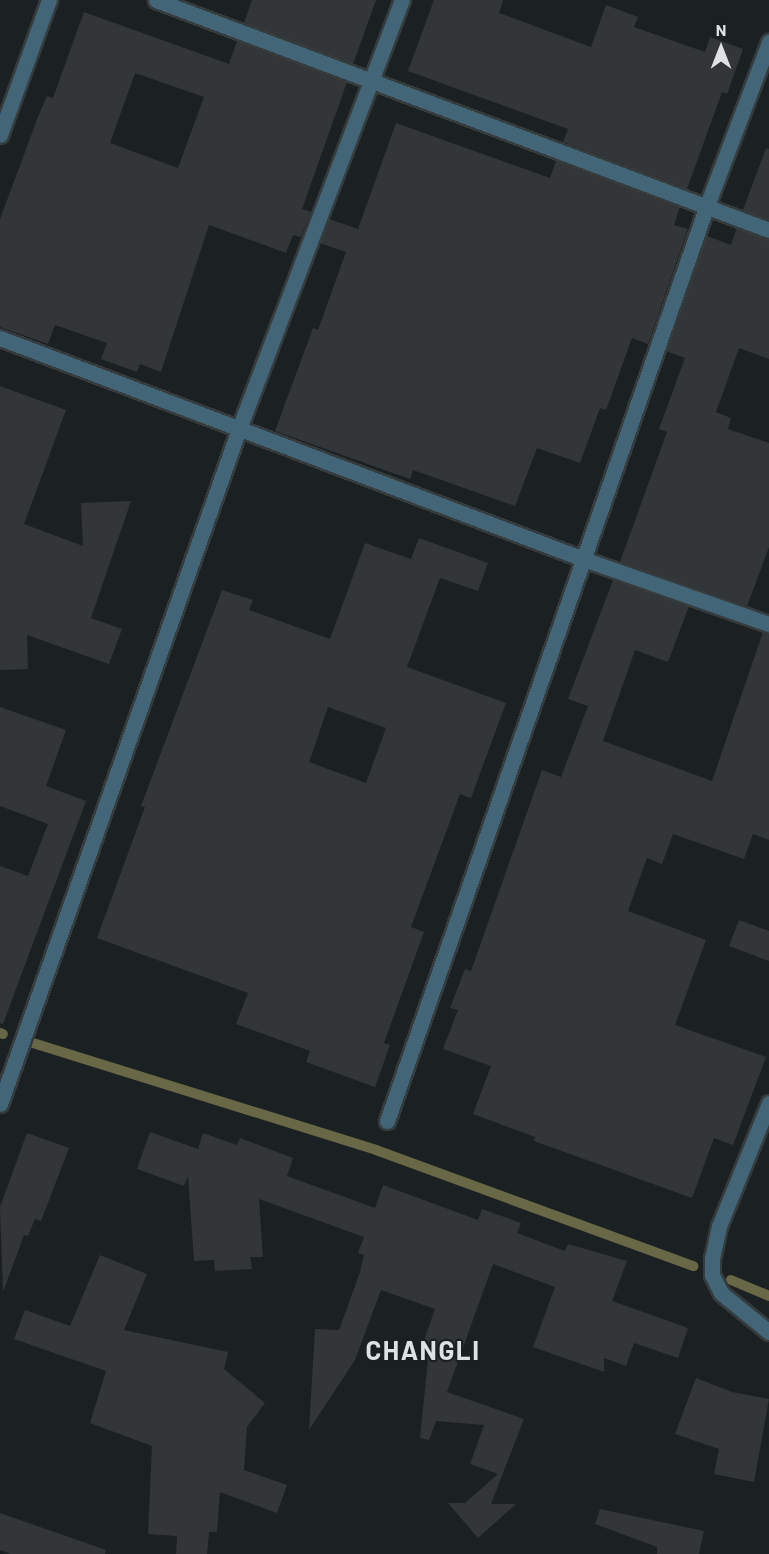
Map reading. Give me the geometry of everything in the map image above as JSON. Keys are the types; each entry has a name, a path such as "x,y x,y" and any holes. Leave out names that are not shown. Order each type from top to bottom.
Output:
{"street":[{"path":"0,135 49,0"},
{"path":"156,0 373,84 769,230"},
{"path":"0,1104 240,426 373,84 402,0"},
{"path":"387,1121 586,560 706,208 769,42"},
{"path":"0,338 240,426 586,560 769,624"},
{"path":"769,1103 719,1226 712,1258 712,1275 721,1293 769,1332"}],"building":[{"path":"252,0 376,0 353,64 244,23"},
{"path":"434,0 503,0 499,13 591,47 606,5 638,17 634,27 705,52 710,37 743,49 727,94 722,92 687,189 563,142 568,129 408,71"},
{"path":"84,12 229,64 237,41 347,82 302,209 311,212 301,237 293,235 286,253 209,225 161,372 140,364 137,372 101,359 107,343 55,325 48,344 0,327 0,219 47,96 53,98","holes":["135,73 204,97 178,168 110,143"]},
{"path":"396,123 550,178 556,161 680,207 674,225 688,229 648,344 632,338 606,410 600,408 580,463 537,448 515,506 413,470 410,479 275,431 313,328 318,330 346,252 320,243 329,219 358,229"},
{"path":"766,148 769,149 769,220 743,210"},
{"path":"737,228 769,240 769,359 739,348 716,412 731,418 728,429 769,443 769,547 747,606 620,562 667,432 659,429 685,358 666,351 707,236 731,245"},
{"path":"0,386 66,410 24,524 83,546 81,503 131,501 91,618 122,629 109,664 27,635 28,669 0,670"},
{"path":"419,538 488,563 478,591 440,578 407,667 506,703 471,798 460,794 411,927 424,932 384,1043 390,1045 375,1087 306,1062 310,1051 236,1024 248,993 97,938 145,807 141,806 222,590 253,600 249,610 330,639 365,543 411,559","holes":["328,707 386,728 366,783 309,762"]},
{"path":"613,580 689,606 668,662 635,650 603,741 712,781 763,632 769,634 769,840 753,834 744,859 673,834 662,864 647,858 628,911 706,940 675,1025 766,1057 733,1145 714,1138 692,1198 534,1141 535,1137 473,1114 491,1066 443,1049 458,1010 450,1008 465,969 471,971 542,770 561,777 588,706 568,699"},
{"path":"0,707 66,730 46,786 86,801 3,1024 0,1023 0,866 28,876 48,824 0,806"},
{"path":"739,920 769,931 769,961 729,946"},
{"path":"150,1132 198,1149 203,1133 237,1145 240,1138 293,1158 287,1176 375,1208 383,1185 478,1220 482,1209 521,1223 517,1233 565,1251 568,1244 627,1261 612,1301 688,1328 678,1358 634,1343 626,1366 604,1358 604,1372 533,1347 555,1287 493,1264 447,1392 524,1419 491,1504 516,1504 478,1538 448,1503 465,1503 498,1474 470,1464 484,1425 436,1421 429,1440 420,1438 428,1360 418,1357 435,1309 381,1290 355,1360 309,1430 315,1329 339,1330 360,1272 364,1255 358,1253 364,1237 259,1199 263,1257 250,1257 252,1269 215,1271 214,1260 194,1261 188,1176 184,1186 137,1169"},
{"path":"27,1133 69,1148 41,1221 35,1219 28,1236 24,1235 3,1292 0,1207"},
{"path":"100,1255 147,1274 124,1330 228,1352 224,1369 265,1403 247,1427 244,1470 287,1485 277,1513 220,1492 217,1532 209,1532 207,1554 176,1554 177,1536 148,1534 152,1446 90,1423 106,1371 14,1339 25,1310 70,1326"},
{"path":"696,1378 732,1392 769,1399 754,1482 714,1474 719,1449 675,1434"},
{"path":"600,1509 704,1531 699,1554 657,1554 657,1547 595,1524"},
{"path":"0,1513 106,1550 105,1554 11,1554 0,1550"}],"waterway":[{"path":"33,1043 376,1150 693,1266"},
{"path":"731,1280 769,1296"}],"district":[{"name":"CHANGLI","path":"423,1350"}]}
